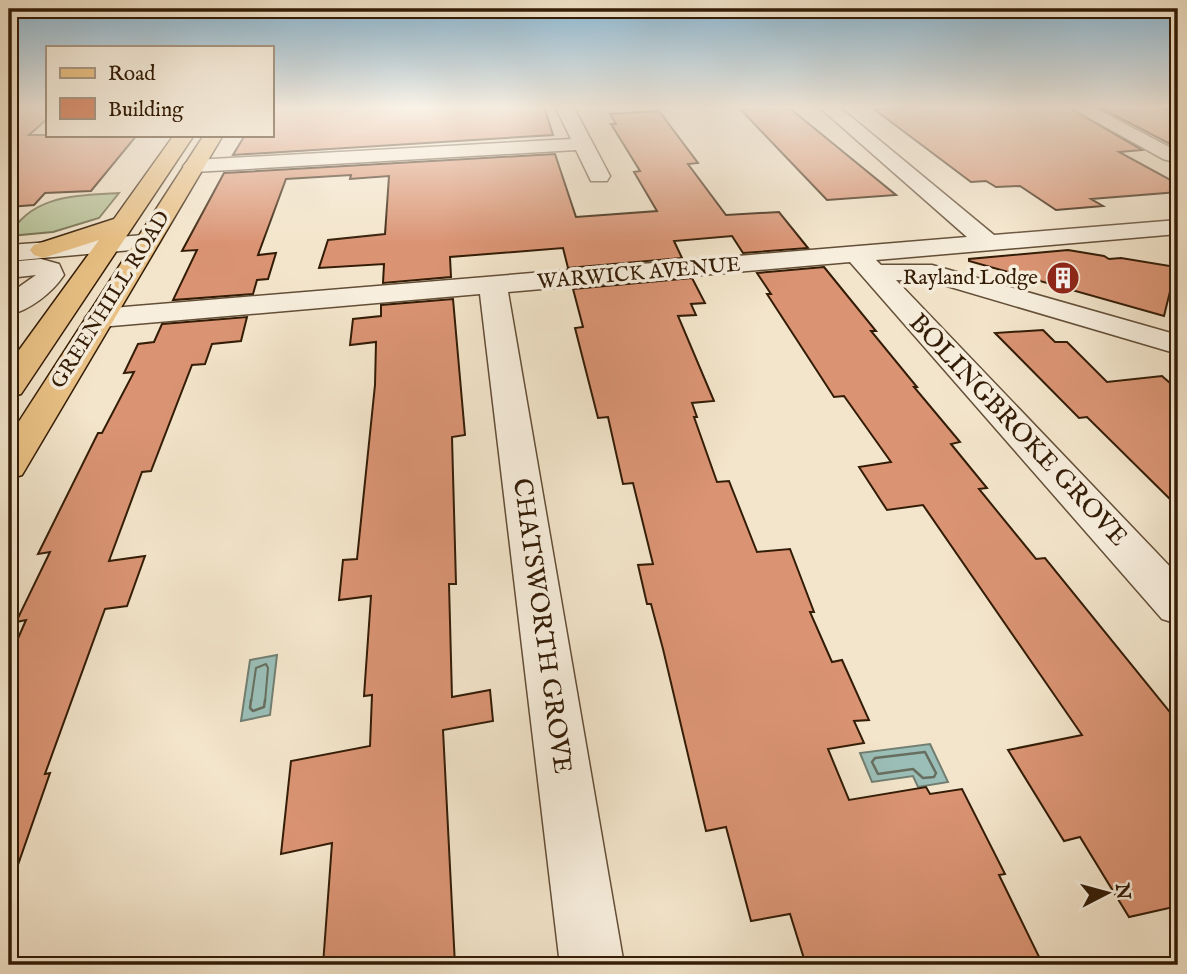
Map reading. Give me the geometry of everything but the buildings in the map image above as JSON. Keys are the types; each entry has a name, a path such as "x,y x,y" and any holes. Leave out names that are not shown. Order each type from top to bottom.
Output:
{"main road":[{"name":"GREENHILL ROAD","path":"9,387 172,151"},
{"name":"GREENHILL ROAD","path":"9,466 203,151"},
{"path":"26,362 100,318"}],"street":[{"path":"194,166 451,151"},
{"path":"586,151 599,176"},
{"path":"881,151 990,244"},
{"path":"1163,151 1170,155"},
{"name":"WARWICK AVENUE","path":"100,318 493,287 866,264 990,244 1178,227"},
{"path":"9,253 43,250 113,235 145,243"},
{"path":"866,264 933,273 1178,345"},
{"name":"BOLINGBROKE GROVE","path":"866,264 1178,605"},
{"path":"9,270 41,267 50,270 51,275 41,286 9,306"},
{"name":"CHATSWORTH GROVE","path":"493,287 592,965"}],"green space":[{"path":"119,193 99,218 53,232 9,236 19,222 43,205 72,197"}],"water":[{"path":"277,655 270,715 241,721 250,660"},
{"path":"930,744 948,782 918,787 913,776 872,782 860,753"}],"place":[{"name":"Rayland Lodge","path":"1063,278"}]}
